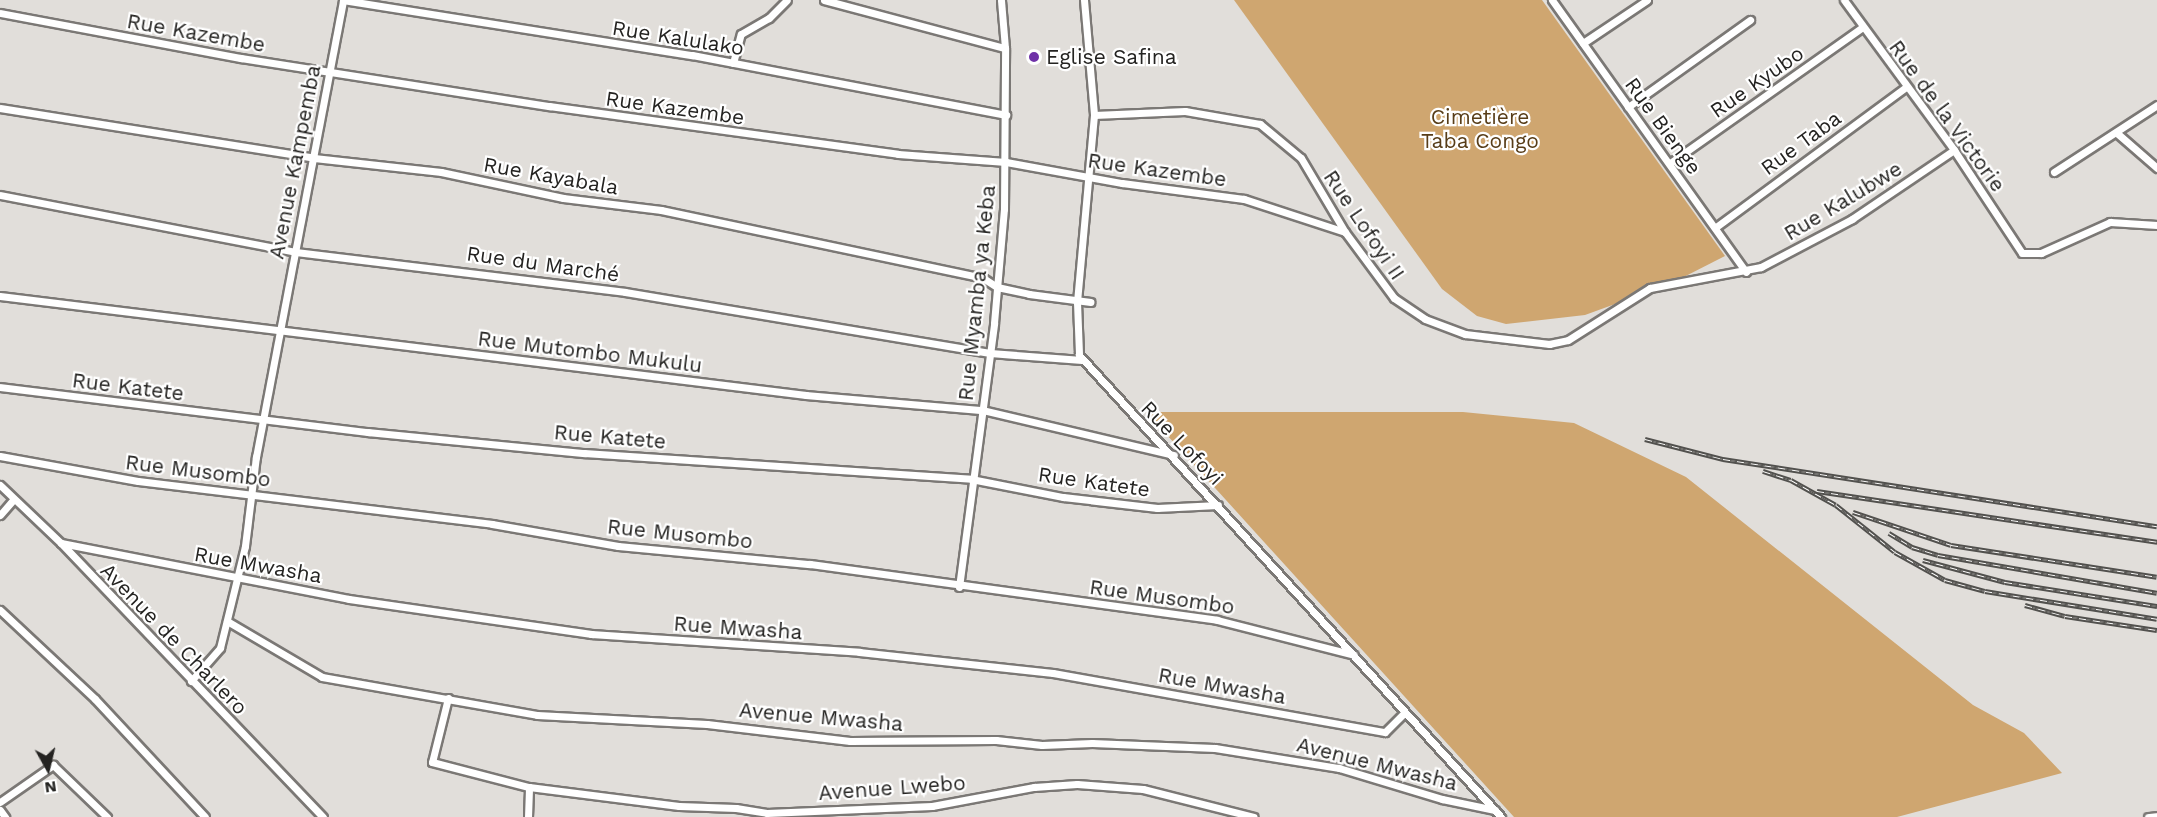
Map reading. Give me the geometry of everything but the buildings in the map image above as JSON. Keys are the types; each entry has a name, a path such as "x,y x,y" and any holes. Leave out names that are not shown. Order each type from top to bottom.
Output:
{"street":[{"name":"Rue Kalulako","path":"343,0 734,63 1006,115"},
{"name":"Avenue Kampemba","path":"191,681 218,652 248,533 251,494 262,421 343,0"},
{"path":"734,63 741,34 769,18 786,0"},
{"path":"824,0 1005,48"},
{"name":"Rue Myamba ya Keba","path":"959,587 971,479 990,353 1006,162 1005,48 1001,0"},
{"path":"1082,360 1076,342 1077,302 1094,115 1084,0"},
{"name":"Rue Bienge","path":"1552,0 1746,272"},
{"path":"1583,43 1647,0"},
{"name":"Rue de la Victorie","path":"1844,0 1954,150 2022,252 2041,254 2110,222 2157,225"},
{"name":"Rue Kazembe","path":"0,13 328,72 745,135 1006,162 1087,178 1244,199 1345,232"},
{"path":"1628,108 1750,20"},
{"name":"Rue Kyubo","path":"1670,163 1863,27"},
{"name":"Rue Taba","path":"1716,227 1906,87"},
{"path":"2054,172 2118,134 2157,105"},
{"name":"Rue Kayabala","path":"0,108 314,159 441,172 563,198 661,210 983,278 997,287 1077,302 1090,302"},
{"name":"Rue Lofoyi II","path":"1094,115 1185,111 1253,121 1286,142 1301,158 1345,232 1394,298 1425,319 1481,338 1563,342 1650,288 1746,272"},
{"path":"2118,134 2157,168"},
{"name":"Rue Kalubwe","path":"1746,272 1830,231 1954,150"},
{"name":"Rue du Marché","path":"0,195 295,252 625,292 990,353 1082,360"},
{"name":"Rue Mutombo Mukulu","path":"0,296 806,396 982,410 1174,455"},
{"name":"Rue Lofoyi","path":"1082,360 1174,455 1501,817"},
{"name":"Rue Katete","path":"0,387 262,421 584,453 971,479 1063,497 1157,507 1218,505"},
{"name":"Rue Musombo","path":"0,456 138,481 492,524 618,546 810,564 959,587 1217,620 1354,655"},
{"name":"Avenue de Charlero","path":"0,485 13,500 61,543 323,817"},
{"path":"0,515 13,500"},
{"name":"Rue Mwasha","path":"61,543 237,579 591,634 859,652 1053,673 1386,732 1405,712"},
{"path":"0,610 95,699 205,817"},
{"name":"Avenue Mwasha","path":"227,621 322,677 537,715 707,724 850,741 996,740 1042,745 1092,743 1215,748 1339,768 1442,799 1495,810"},
{"name":"Avenue Lwebo","path":"448,698 430,757 433,763 530,787 767,813 932,806 1034,787 1077,784 1143,789 1254,817"},
{"path":"0,802 53,765 107,817"},
{"path":"528,817 530,787"},
{"path":"0,810 5,817"},
{"path":"2148,817 2157,816"}],"green space":[{"name":"Cimetière Taba Congo","path":"1234,0 1542,0 1725,256 1670,284 1585,315 1506,324 1477,316 1442,289"},
{"path":"1146,412 1463,412 1574,423 1686,477 1973,705 2024,733 2062,773 1897,817 1514,817"}],"railway":[{"path":"1645,439 1723,459 2157,526"},
{"path":"1763,471 1791,480 1836,505 1895,552 1945,580 1985,591 2157,619"},
{"path":"1817,491 2157,542"},
{"path":"1853,512 1951,545 2157,577"},
{"path":"1889,533 1912,547 1938,555 2157,593"},
{"path":"1923,560 2005,582 2157,606"},
{"path":"2025,605 2065,616 2157,630"}],"place":[{"name":"Eglise Safina","path":"1034,57"}]}
